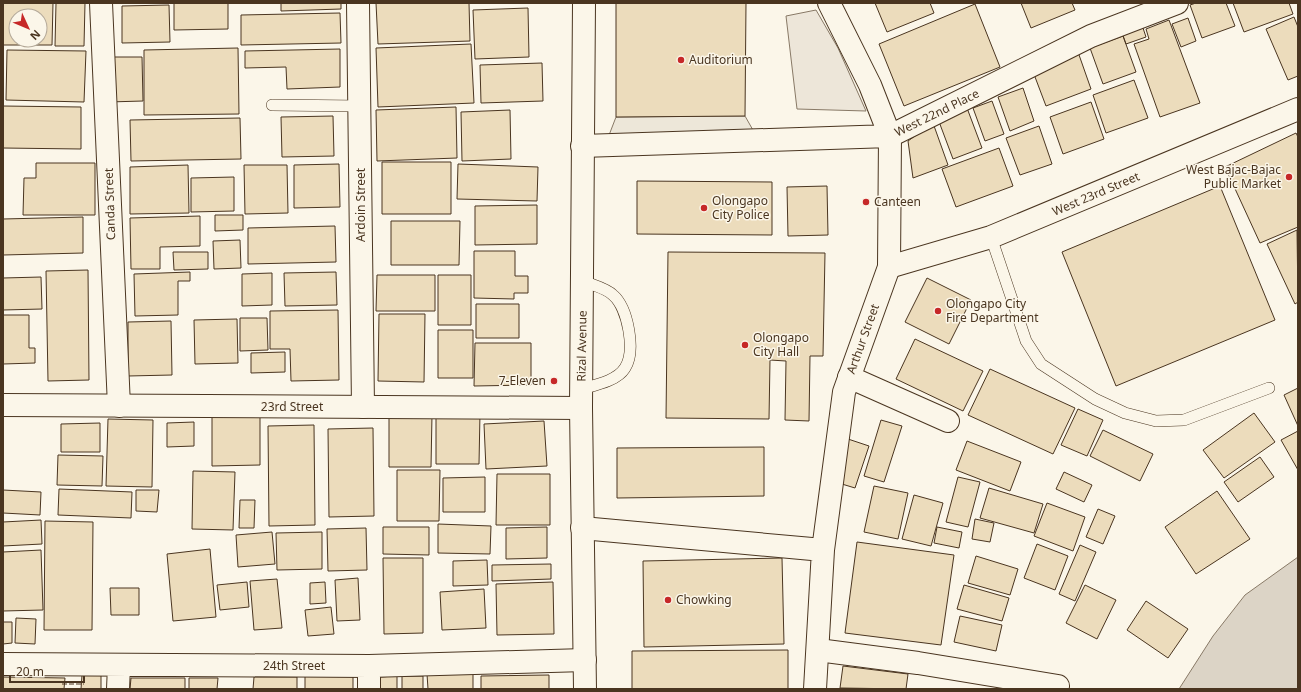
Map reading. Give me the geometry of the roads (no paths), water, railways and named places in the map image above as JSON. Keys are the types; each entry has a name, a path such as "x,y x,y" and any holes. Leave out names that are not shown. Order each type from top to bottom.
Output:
{"main road":[{"name":"Canda Street","path":"101,3 119,406"},
{"name":"Ardoin Street","path":"358,3 363,407"},
{"name":"Rizal Avenue","path":"584,3 581,398 585,689"},
{"name":"Arthur Street","path":"815,689 823,550 844,392 889,267 890,136 870,85 829,3"},
{"name":"West 22nd Place","path":"582,146 890,136 1092,36 1177,3"},
{"name":"West 23rd Street","path":"889,267 991,237 1298,109"},
{"path":"849,377 948,421"},
{"name":"23rd Street","path":"3,405 363,407 581,398"},
{"path":"582,528 823,550"},
{"path":"818,650 918,663 1058,686"},
{"name":"24th Street","path":"3,664 119,666 369,666 584,660"},
{"path":"118,689 119,666"},
{"path":"369,666 369,689"}],"lane":[{"path":"272,105 360,106"},
{"path":"991,237 1026,341 1041,364 1095,399 1125,412 1156,421 1184,420 1269,388"},
{"path":"581,398 614,377 625,368 630,348 629,324 621,305 613,294 583,281"}],"place":[{"name":"Auditorium","path":"681,60"},
{"name":"West Bajac-Bajac Public Market","path":"1289,177"},
{"name":"Canteen","path":"866,202"},
{"name":"Olongapo City Police","path":"704,208"},
{"name":"Olongapo City Fire Department","path":"938,311"},
{"name":"Olongapo City Hall","path":"745,345"},
{"name":"7-Eleven","path":"554,381"},
{"name":"Chowking","path":"668,600"}]}
